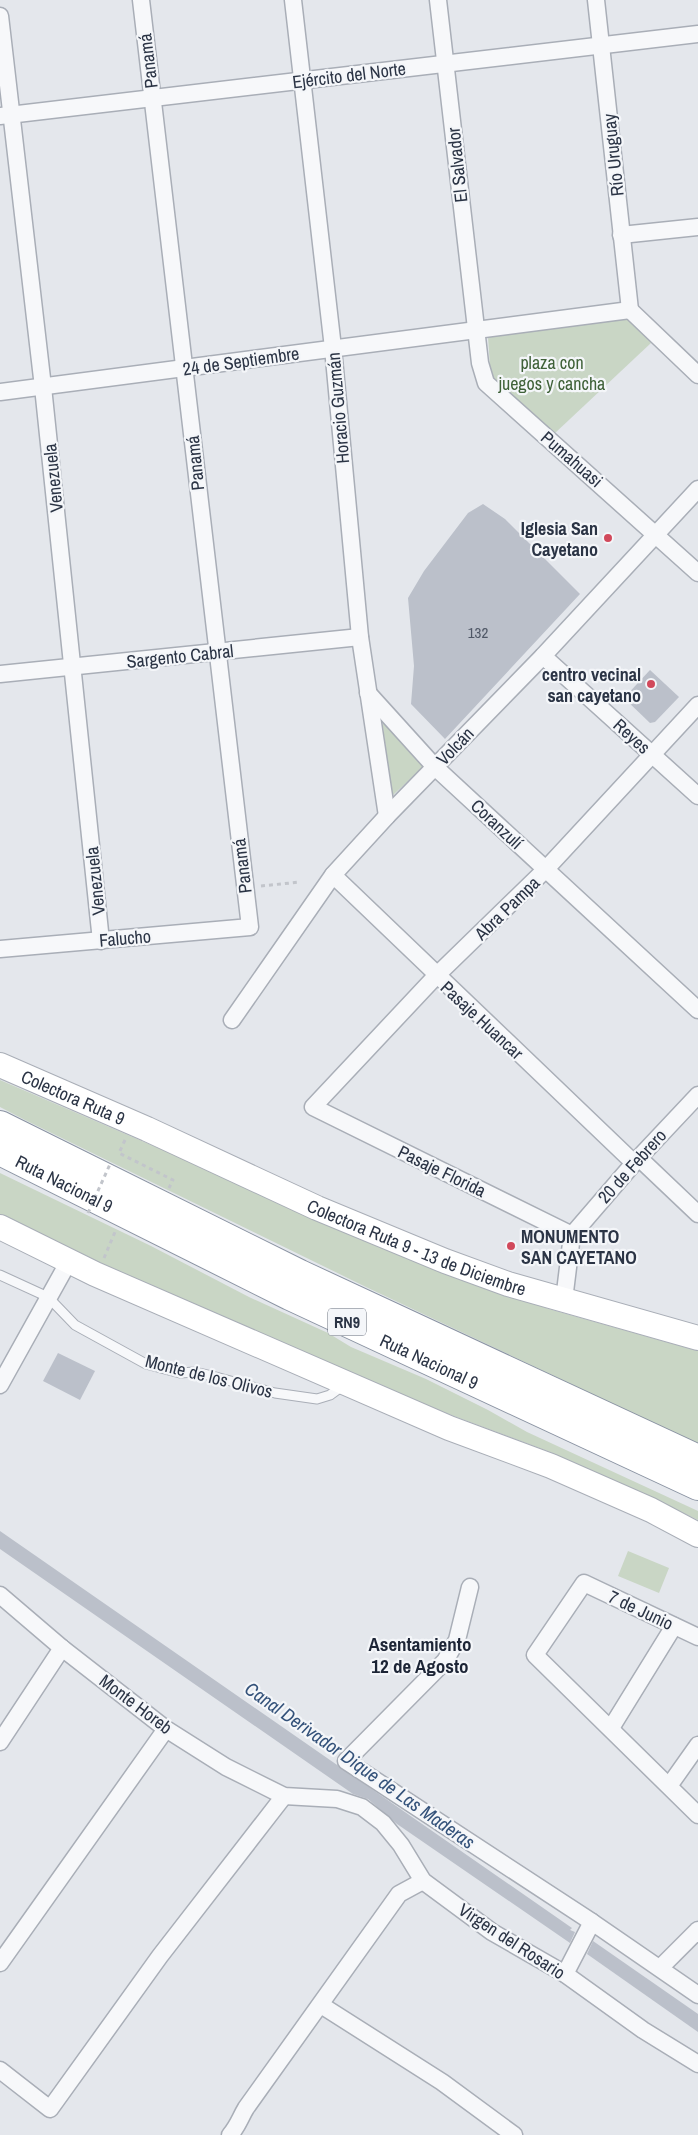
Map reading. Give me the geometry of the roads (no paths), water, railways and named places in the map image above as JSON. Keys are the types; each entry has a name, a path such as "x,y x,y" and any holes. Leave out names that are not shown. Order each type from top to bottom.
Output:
{"highway":[{"name":"Ruta Nacional 9","path":"0,1125 308,1278 698,1460"},
{"name":"Ruta Nacional 9","path":"0,1151 290,1296 698,1486"}],"street":[{"name":"Panamá","path":"141,0 216,652 250,926"},
{"name":"Horacio Guzmán","path":"293,0 333,348 360,638 386,816"},
{"name":"El Salvador","path":"438,0 476,330"},
{"name":"Río Uruguay","path":"596,0 630,310"},
{"name":"Venezuela","path":"0,16 6,116 43,387 101,941"},
{"name":"Ejército del Norte","path":"6,116 698,34"},
{"path":"622,235 698,227"},
{"path":"630,310 698,375"},
{"name":"24 de Septiembre","path":"0,392 630,310"},
{"name":"Pumahuasi","path":"476,330 480,363 486,383 656,533 698,573"},
{"name":"Volcán","path":"232,1020 333,875 386,816 544,656 698,489"},
{"name":"Sargento Cabral","path":"0,674 360,638"},
{"name":"Reyes","path":"544,656 698,796"},
{"name":"Coranzulí","path":"368,693 435,767 698,1010"},
{"name":"Abra Pampa","path":"313,1108 436,976 546,869 698,706"},
{"name":"Pasaje Huancar","path":"333,875 436,976 636,1160 698,1214"},
{"name":"Falucho","path":"0,949 250,926"},
{"name":"Colectora Ruta 9","path":"0,1065 147,1129"},
{"name":"20 de Febrero","path":"572,1235 636,1160 698,1095"},
{"name":"Pasaje Florida","path":"313,1108 572,1235"},
{"name":"Colectora Ruta 9 - 13 de Diciembre","path":"147,1129 318,1208 445,1261 508,1284 698,1338"},
{"path":"0,1227 69,1261 449,1428 560,1470 651,1510 695,1539"},
{"path":"564,1300 572,1235"},
{"path":"0,1385 69,1261"},
{"name":"7 de Junio","path":"611,1728 535,1655 584,1583 698,1637"},
{"path":"470,1587 457,1640 445,1661 346,1761 585,1936 660,1968 698,1995"},
{"name":"Monte Horeb","path":"0,1595 62,1648 166,1729 226,1767 284,1796"},
{"path":"674,1626 611,1728 698,1814"},
{"path":"0,1742 62,1648"},
{"path":"0,1962 166,1729"},
{"path":"669,1786 698,1744"},
{"path":"0,2070 50,2109 160,1956 284,1796"},
{"name":"Virgen del Rosario","path":"284,1796 337,1799 362,1807 383,1823 402,1845 424,1880 492,1932 565,1974 643,2030 698,2064"},
{"path":"240,2131 246,2108 321,2005 398,1894 424,1880"},
{"path":"660,1968 698,1930"},
{"path":"565,1974 585,1936"},
{"path":"321,2005 442,2082 514,2135"}],"lane":[{"name":"Monte de los Olivos","path":"0,1275 48,1297 75,1325 146,1364 180,1373 204,1374 274,1393 317,1399 330,1395 347,1383"}],"place":[{"name":"Iglesia San Cayetano","path":"608,538"},
{"name":"centro vecinal san cayetano","path":"651,684"},
{"name":"MONUMENTO SAN CAYETANO","path":"511,1246"}],"district":[{"name":"Asentamiento 12 de Agosto","path":"420,1655"}],"park label":[{"name":"plaza con juegos y cancha","path":"552,372"}],"water label":[{"name":"Canal Derivador Dique de Las Maderas","path":"360,1765"}]}
